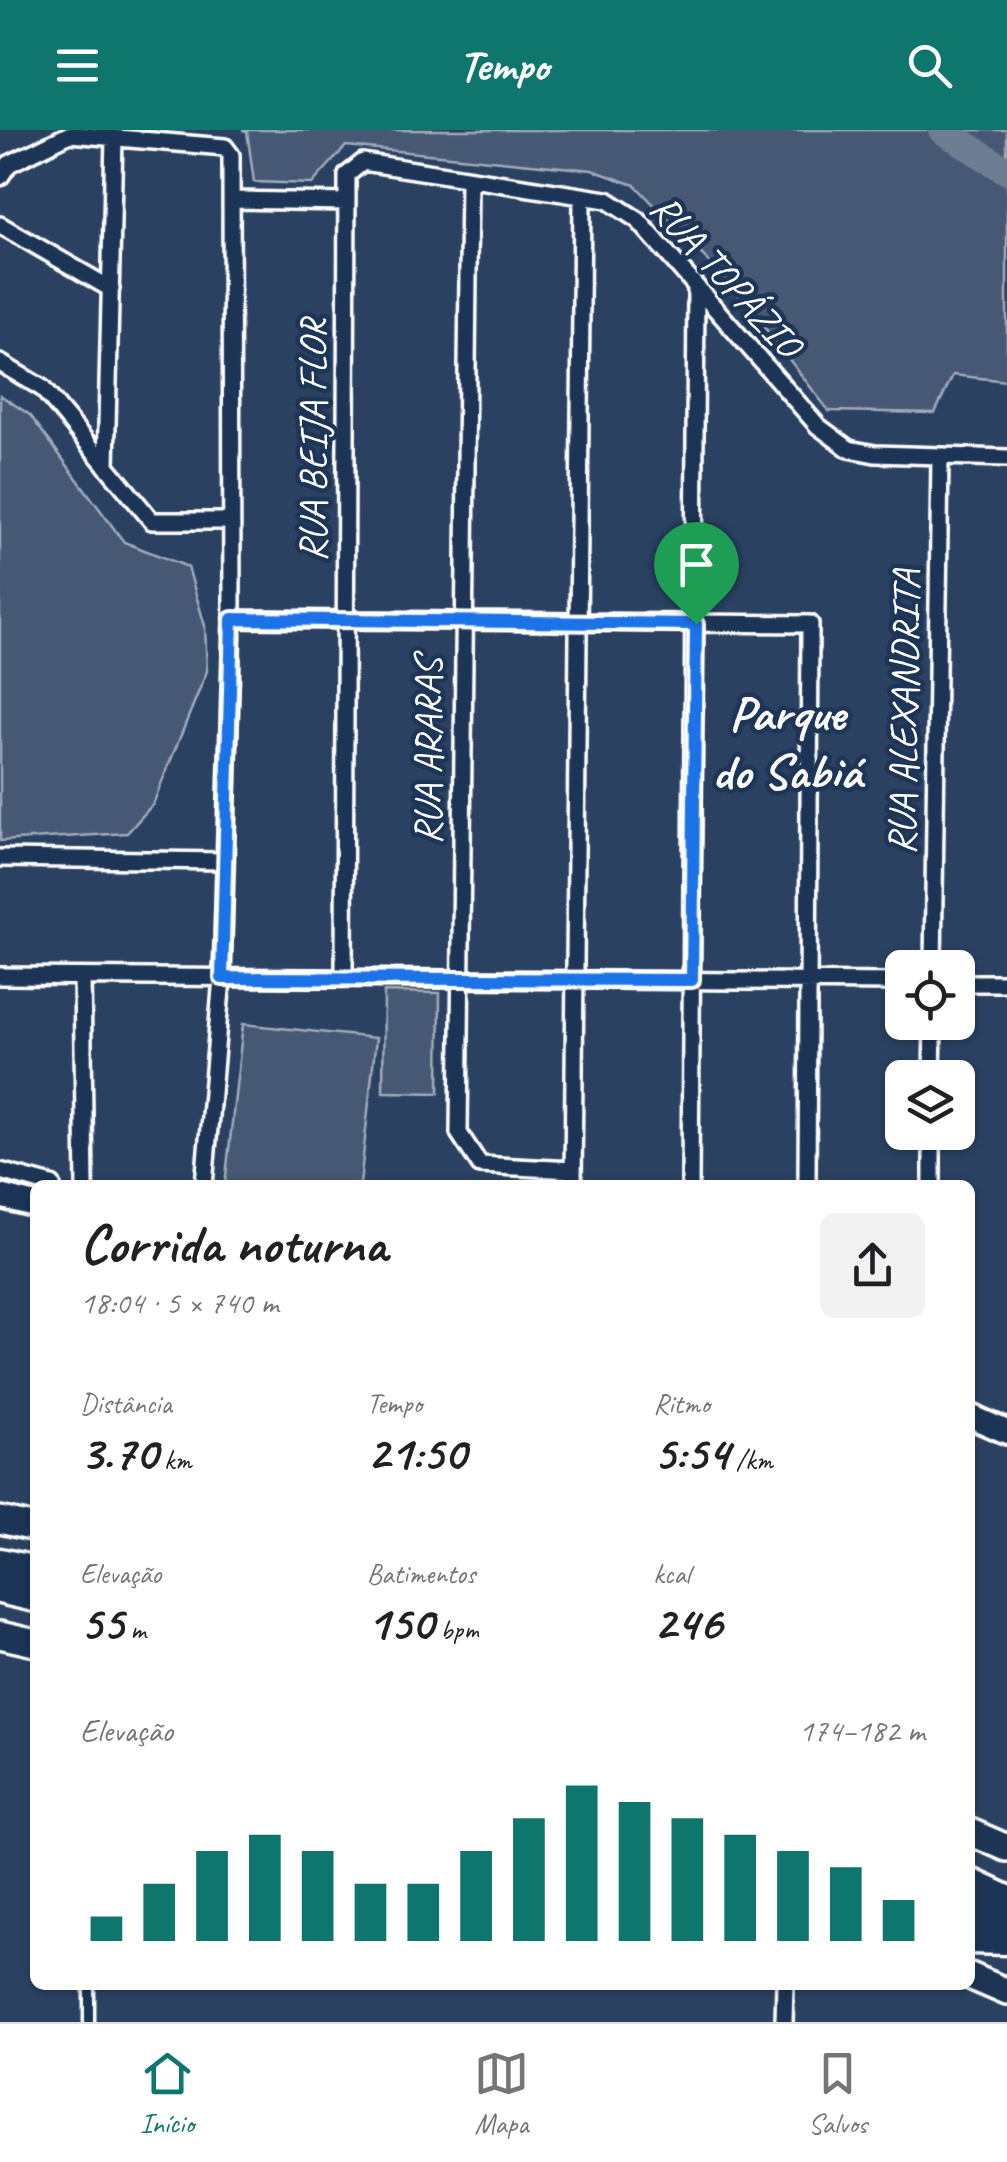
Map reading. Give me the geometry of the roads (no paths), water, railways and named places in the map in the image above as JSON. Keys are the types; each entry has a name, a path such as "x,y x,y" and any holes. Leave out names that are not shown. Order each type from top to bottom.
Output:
{"highway":[{"path":"0,1563 30,1569"},
{"path":"0,1590 30,1596"},
{"path":"975,1892 1007,1900"},
{"path":"975,1894 1007,1929"},
{"path":"975,1939 1007,1940"}],"main road":[{"path":"0,1196 30,1204"},
{"path":"975,1418 1007,1432"},
{"path":"0,1520 30,1527"},
{"path":"0,1635 30,1643"},
{"path":"975,1834 1007,1848"},
{"path":"975,1978 1007,1992"}],"street":[{"path":"0,177 8,164 70,134 225,146 230,156 232,619 222,978 204,1180"},
{"path":"106,466 114,138"},
{"name":"RUA TOPÁZIO","path":"347,202 347,175 364,162 607,200 638,220 818,426 849,449 1007,458"},
{"name":"RUA ARARAS","path":"469,179 459,1132 480,1165 573,1178"},
{"path":"573,1178 582,198"},
{"path":"232,200 347,202"},
{"name":"RUA BEIJA FLOR","path":"344,978 347,202"},
{"path":"0,226 112,289"},
{"path":"690,1180 696,289"},
{"path":"0,363 42,388 152,522 230,522"},
{"name":"RUA ALEXANDRITA","path":"933,950 940,457"},
{"path":"232,619 810,624 807,1180"},
{"path":"0,858 225,860"},
{"path":"0,976 885,982"},
{"path":"82,978 86,1180"},
{"path":"975,983 1007,983"},
{"path":"932,1150 932,1180"},
{"path":"0,1171 33,1180"},
{"path":"784,2022 785,1990"}],"lane":[{"path":"89,1990 89,2022"}],"waterway":[{"path":"942,130 1007,171"}],"district":[{"name":"Parque do Sabiá","path":"787,742"}]}
